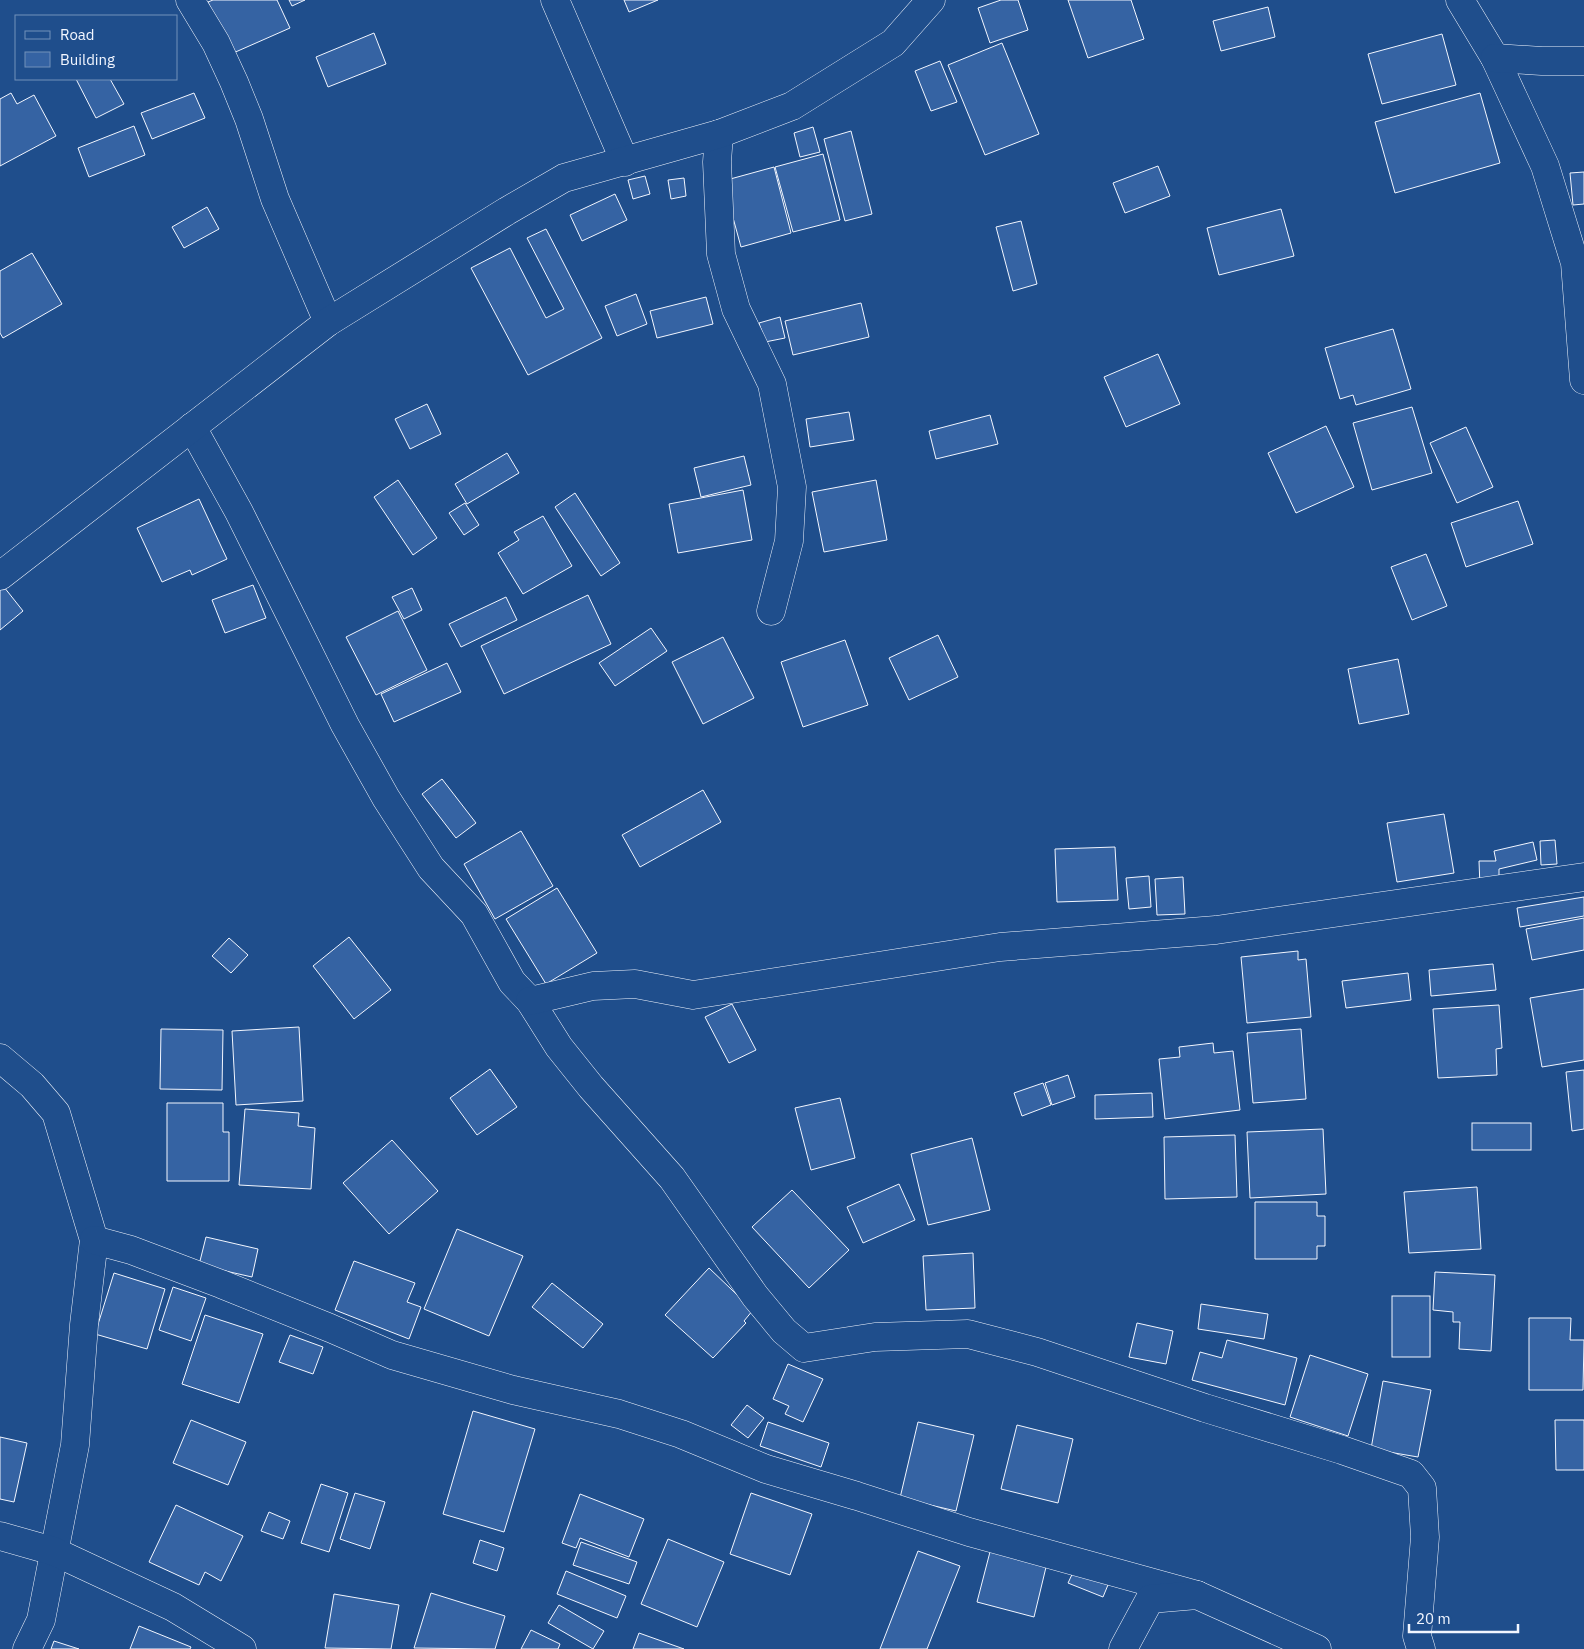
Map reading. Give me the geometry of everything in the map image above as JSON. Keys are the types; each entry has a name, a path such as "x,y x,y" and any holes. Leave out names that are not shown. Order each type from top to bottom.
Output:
{"street":[{"path":"190,0 216,43 234,82 249,119 275,199 328,322"},
{"path":"555,0 625,162"},
{"path":"0,576 328,322 507,211 564,178 719,134 792,106 893,43 931,0"},
{"path":"1460,0 1495,58 1545,166 1575,263 1584,380"},
{"path":"1495,58 1584,61"},
{"path":"719,134 717,162 722,254 736,309 772,384 792,488 789,541 770,611"},
{"path":"192,427 239,512 345,725 386,798 431,868 474,914 512,982 530,1001 559,1047 591,1088 672,1178 755,1296 784,1331 804,1348 875,1337 968,1334 1037,1352 1411,1474 1422,1488 1425,1537 1417,1636 1420,1649"},
{"path":"530,1001 594,986 635,984 693,995 1000,947 1216,930 1584,877"},
{"path":"0,1058 32,1085 56,1113 94,1240 84,1325 75,1445 41,1620 28,1649"},
{"path":"94,1240 131,1250 221,1284 392,1355 513,1390 619,1414 681,1434 766,1469 969,1532 1197,1595 1317,1649"},
{"path":"0,1536 53,1551 173,1607 242,1649"},
{"path":"1123,1649 1150,1599 1197,1595"}],"building":[{"path":"213,0 277,0 290,28 231,54 208,2"},
{"path":"289,0 305,0 292,6"},
{"path":"624,0 658,0 629,12"},
{"path":"1001,0 1018,0 1028,30 990,43 978,8"},
{"path":"1068,0 1131,0 1144,39 1088,58"},
{"path":"1268,7 1275,37 1221,51 1213,21"},
{"path":"374,33 386,64 328,87 316,57"},
{"path":"1442,34 1456,85 1382,104 1368,54"},
{"path":"1002,43 1039,134 985,155 948,65"},
{"path":"940,61 957,102 931,111 915,71"},
{"path":"77,80 111,80 124,104 96,118"},
{"path":"11,93 17,104 34,95 56,136 0,166 0,99"},
{"path":"194,93 205,118 152,139 141,113"},
{"path":"1480,93 1500,163 1395,193 1375,122"},
{"path":"134,126 145,155 89,177 78,148"},
{"path":"813,127 820,152 800,157 794,133"},
{"path":"851,131 872,214 845,221 824,139"},
{"path":"823,154 840,220 793,232 775,167"},
{"path":"1158,166 1170,196 1125,213 1113,183"},
{"path":"774,167 791,233 741,247 723,181"},
{"path":"1584,172 1584,204 1573,205 1570,173"},
{"path":"645,176 650,194 633,199 628,180"},
{"path":"684,178 686,196 671,199 668,180"},
{"path":"615,194 627,220 582,241 570,215"},
{"path":"207,207 219,229 184,248 172,227"},
{"path":"1281,209 1294,256 1219,275 1207,228"},
{"path":"1021,221 1037,284 1013,291 996,227"},
{"path":"546,229 602,338 528,375 471,268 510,248 546,318 564,309 527,238"},
{"path":"32,253 62,304 3,338 0,333 0,271"},
{"path":"636,294 647,324 617,336 605,306"},
{"path":"706,297 713,324 657,338 650,311"},
{"path":"861,303 869,337 793,355 785,321"},
{"path":"780,317 785,338 765,342 759,323"},
{"path":"1393,329 1411,389 1356,405 1353,395 1340,399 1325,348"},
{"path":"1158,354 1180,404 1126,427 1104,377"},
{"path":"427,404 441,434 410,449 395,419"},
{"path":"1412,407 1432,473 1372,490 1353,423"},
{"path":"849,412 854,440 810,447 806,419"},
{"path":"990,415 998,444 936,459 929,431"},
{"path":"1326,426 1354,487 1296,513 1268,453"},
{"path":"1466,427 1493,487 1457,503 1430,443"},
{"path":"507,453 519,473 467,504 455,484"},
{"path":"744,456 751,485 701,497 694,468"},
{"path":"398,480 437,538 413,555 374,497"},
{"path":"876,480 887,540 824,552 812,492"},
{"path":"743,490 752,540 678,553 669,504"},
{"path":"575,493 620,563 601,576 555,507"},
{"path":"199,499 227,559 192,575 190,570 162,582 137,528"},
{"path":"1518,501 1533,544 1466,567 1451,523"},
{"path":"465,503 479,525 464,535 449,513"},
{"path":"543,516 572,566 523,594 498,553 519,540 514,532"},
{"path":"1426,554 1447,606 1412,620 1391,567"},
{"path":"0,582 23,611 0,630"},
{"path":"253,585 266,618 225,633 212,600"},
{"path":"412,588 422,610 404,619 392,597"},
{"path":"588,595 611,644 504,694 481,646"},
{"path":"506,597 517,620 461,647 449,624"},
{"path":"398,611 427,670 376,695 346,637"},
{"path":"651,628 667,651 615,686 599,663"},
{"path":"938,635 958,677 909,700 889,658"},
{"path":"723,637 754,698 703,724 672,662"},
{"path":"845,640 868,705 803,727 781,662"},
{"path":"1398,659 1409,714 1359,724 1348,669"},
{"path":"447,663 461,692 394,722 381,694"},
{"path":"442,779 476,823 456,838 422,794"},
{"path":"703,790 721,822 640,867 622,835"},
{"path":"1444,814 1454,873 1397,882 1387,823"},
{"path":"521,831 553,886 495,919 464,864"},
{"path":"1555,840 1557,864 1541,865 1540,841"},
{"path":"1533,842 1537,860 1499,869 1499,887 1480,887 1479,861 1496,861 1494,851"},
{"path":"1115,847 1118,900 1057,902 1055,849"},
{"path":"1149,876 1151,907 1129,909 1126,878"},
{"path":"1183,877 1185,914 1157,915 1155,879"},
{"path":"557,888 597,953 546,984 506,919"},
{"path":"1584,897 1584,916 1520,927 1517,908"},
{"path":"1584,918 1584,950 1532,960 1526,929"},
{"path":"349,937 391,990 354,1019 313,966"},
{"path":"229,938 248,955 231,973 212,956"},
{"path":"1298,951 1298,960 1306,959 1311,1017 1247,1023 1241,957"},
{"path":"1493,964 1496,990 1431,996 1429,970"},
{"path":"1408,973 1411,1000 1346,1008 1342,981"},
{"path":"1584,989 1584,1060 1542,1067 1530,998"},
{"path":"732,1004 756,1050 729,1063 705,1017"},
{"path":"1499,1005 1502,1048 1496,1049 1497,1075 1438,1078 1433,1009"},
{"path":"299,1027 303,1101 236,1105 232,1031"},
{"path":"161,1029 223,1030 222,1090 160,1089"},
{"path":"1301,1029 1306,1099 1253,1103 1247,1033"},
{"path":"1213,1043 1214,1053 1233,1051 1240,1110 1165,1119 1159,1059 1180,1057 1179,1047"},
{"path":"490,1069 517,1107 477,1135 450,1098"},
{"path":"1584,1070 1584,1129 1572,1131 1566,1072"},
{"path":"1068,1075 1075,1097 1052,1105 1045,1083"},
{"path":"1043,1083 1051,1105 1022,1116 1014,1093"},
{"path":"1152,1093 1153,1117 1095,1119 1095,1095"},
{"path":"840,1098 855,1158 811,1170 795,1108"},
{"path":"167,1103 223,1103 223,1132 229,1132 229,1181 167,1181"},
{"path":"245,1109 299,1113 298,1126 315,1128 311,1189 239,1185"},
{"path":"1472,1123 1531,1123 1531,1150 1472,1150"},
{"path":"1323,1129 1326,1194 1250,1198 1247,1132"},
{"path":"1235,1135 1237,1197 1165,1199 1164,1137"},
{"path":"972,1138 990,1210 928,1225 911,1154"},
{"path":"392,1140 438,1191 389,1234 343,1183"},
{"path":"899,1184 915,1220 863,1243 847,1207"},
{"path":"1477,1187 1481,1249 1409,1253 1404,1192"},
{"path":"792,1190 849,1250 809,1288 752,1227"},
{"path":"1255,1202 1317,1202 1317,1216 1325,1216 1325,1246 1317,1246 1317,1259 1255,1259"},
{"path":"457,1229 523,1256 489,1336 424,1309"},
{"path":"206,1237 258,1249 252,1277 199,1265"},
{"path":"973,1253 975,1308 926,1310 923,1256"},
{"path":"354,1261 415,1283 407,1302 421,1307 409,1339 335,1310"},
{"path":"709,1268 753,1310 744,1321 746,1323 713,1358 665,1315"},
{"path":"1435,1272 1495,1275 1491,1351 1459,1349 1460,1322 1453,1322 1453,1312 1433,1310"},
{"path":"114,1273 165,1289 147,1349 95,1334"},
{"path":"552,1283 603,1324 583,1348 532,1307"},
{"path":"173,1287 206,1298 191,1341 159,1330"},
{"path":"1392,1296 1430,1296 1430,1357 1392,1357"},
{"path":"1201,1304 1268,1314 1264,1339 1198,1329"},
{"path":"205,1315 263,1334 239,1403 182,1384"},
{"path":"1529,1318 1571,1318 1570,1340 1584,1340 1583,1390 1529,1390"},
{"path":"1137,1323 1173,1331 1166,1364 1129,1357"},
{"path":"290,1335 323,1347 313,1374 279,1362"},
{"path":"1227,1340 1297,1358 1285,1405 1192,1380 1200,1352 1222,1358"},
{"path":"1310,1355 1368,1374 1348,1436 1290,1417"},
{"path":"788,1364 823,1379 803,1422 785,1414 789,1406 773,1399"},
{"path":"1383,1381 1431,1390 1418,1457 1371,1449"},
{"path":"747,1405 764,1418 748,1438 731,1425"},
{"path":"473,1411 535,1429 504,1532 443,1514"},
{"path":"191,1420 246,1442 228,1485 173,1463"},
{"path":"1555,1420 1584,1420 1584,1470 1556,1470"},
{"path":"768,1422 829,1443 821,1467 760,1446"},
{"path":"918,1422 974,1435 956,1511 900,1498"},
{"path":"1017,1425 1073,1439 1058,1503 1001,1489"},
{"path":"0,1437 27,1443 14,1502 0,1499"},
{"path":"321,1484 348,1493 329,1552 301,1543"},
{"path":"355,1493 385,1502 370,1549 340,1539"},
{"path":"751,1493 812,1514 790,1575 730,1554"},
{"path":"580,1494 644,1519 629,1557 580,1538 576,1548 562,1543"},
{"path":"176,1505 243,1536 221,1581 205,1572 199,1585 149,1562"},
{"path":"269,1512 290,1521 283,1539 261,1531"},
{"path":"668,1539 724,1562 697,1627 641,1604"},
{"path":"480,1540 504,1548 497,1571 473,1563"},
{"path":"581,1542 637,1562 629,1584 573,1565"},
{"path":"991,1548 1047,1563 1034,1617 977,1602"},
{"path":"918,1551 960,1566 927,1649 880,1649"},
{"path":"1076,1566 1110,1580 1103,1597 1068,1583"},
{"path":"566,1571 626,1596 617,1618 557,1594"},
{"path":"431,1593 505,1616 495,1649 414,1648"},
{"path":"334,1594 399,1605 391,1649 325,1648"},
{"path":"559,1605 604,1631 593,1649 548,1623"},
{"path":"139,1626 191,1647 190,1649 130,1649"},
{"path":"531,1630 560,1644 558,1649 521,1649"},
{"path":"639,1633 684,1649 633,1649"},
{"path":"54,1641 79,1649 51,1649"}]}
